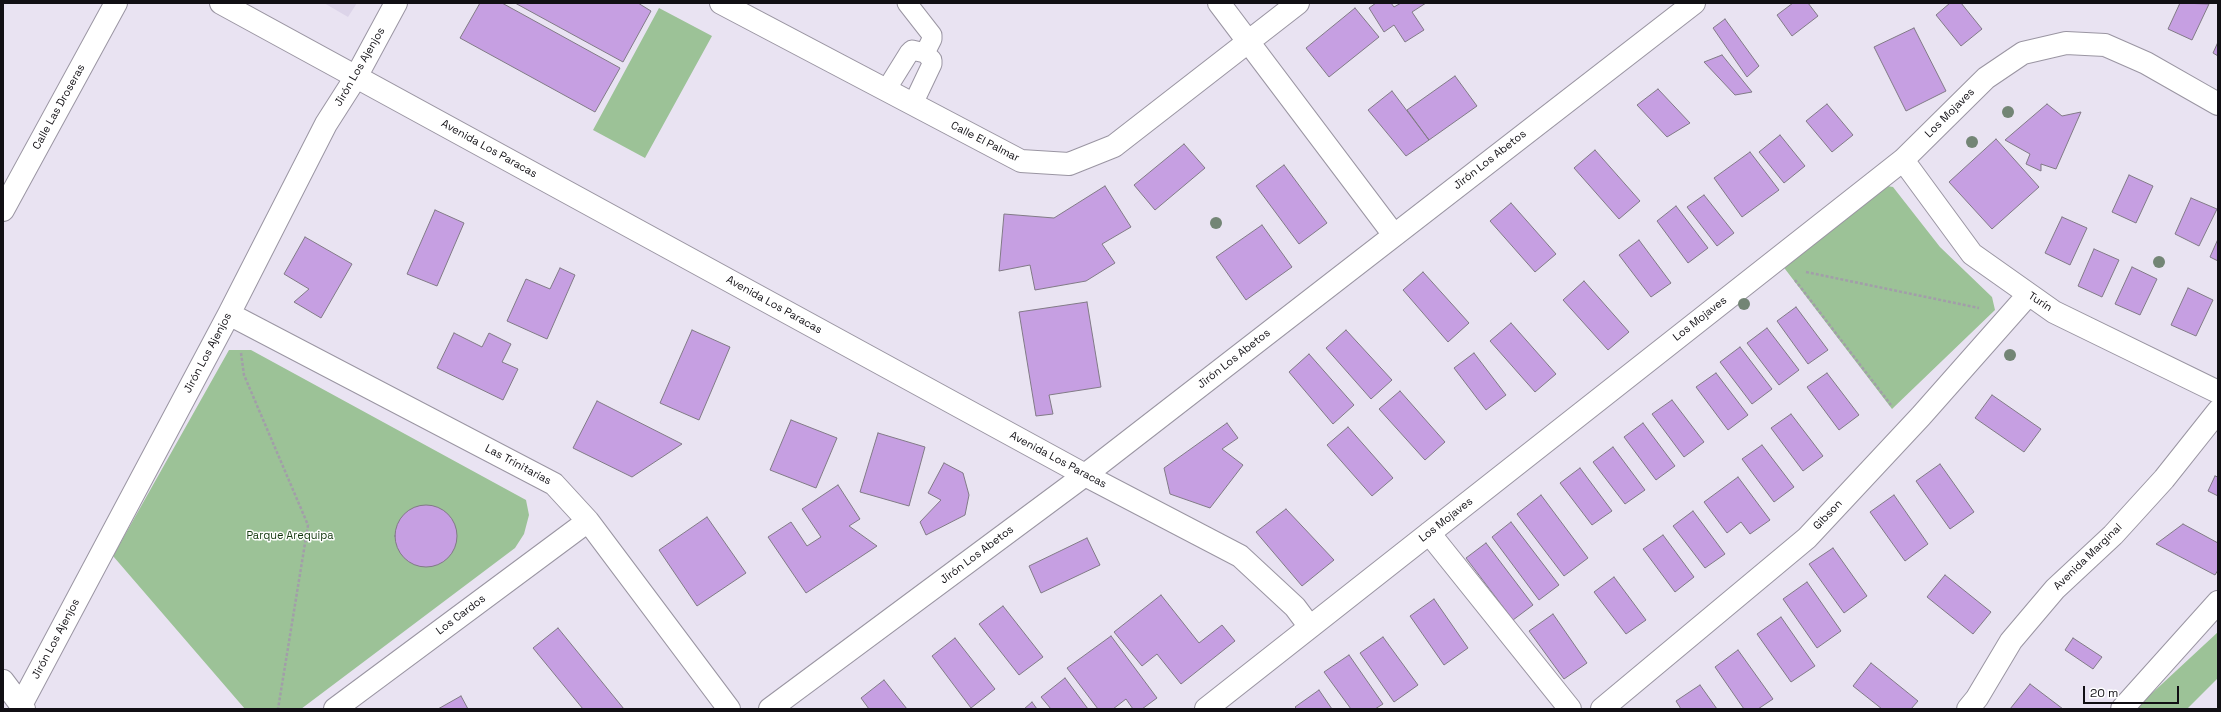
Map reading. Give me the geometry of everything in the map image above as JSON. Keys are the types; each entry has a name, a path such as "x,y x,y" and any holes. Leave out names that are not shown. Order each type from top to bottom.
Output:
{"street":[{"name":"Calle Las Droseras","path":"3,210 116,3"},
{"name":"Avenida Los Paracas","path":"221,3 1085,475 1240,556 1295,607 1310,627"},
{"name":"Jirón Los Ajenjos","path":"22,707 235,318 326,124 356,76 396,3"},
{"name":"Calle El Palmar","path":"721,3 1021,161 1069,164 1114,146 1298,3"},
{"path":"1219,3 1394,235"},
{"name":"Jirón Los Abetos","path":"770,709 1085,475 1694,3"},
{"name":"Los Mojaves","path":"1206,709 1903,160 1986,78 2023,53 2066,43 2105,45 2146,63 2218,104"},
{"name":"Turín","path":"1903,160 1972,254 2054,312 2218,392"},
{"name":"Gibson","path":"1602,709 1807,538 1921,416 2028,295"},
{"name":"Las Trinitarias","path":"235,318 554,484 588,521 729,709"},
{"name":"Avenida Marginal","path":"1968,709 1977,698 2011,641 2035,612 2055,589 2118,530 2164,479 2218,411"},
{"name":"Los Cardos","path":"335,709 588,521"},
{"path":"1429,533 1570,709"},
{"path":"2122,709 2218,602"},
{"path":"3,681 22,707"}],"lane":[{"path":"907,3 932,35 931,43 925,53"},
{"path":"886,90 912,50 918,50 925,53 932,60 932,64 913,104"}],"path":[{"path":"1801,271 1980,308"},
{"path":"1790,274 1891,405"},
{"path":"235,318 244,375 308,525 278,709"}],"shaded area":[{"path":"324,3 357,3 348,17"}],"green space":[{"path":"659,8 712,36 645,158 593,130"},
{"path":"1882,185 1893,187 1940,247 1992,297 1995,310 1892,409 1782,265"},
{"name":"Parque Arequipa","path":"229,350 251,350 526,500 529,515 524,534 515,548 301,709 245,709 113,556"},
{"path":"2218,632 2218,678 2187,709 2135,709"}],"building":[{"path":"480,3 502,3 620,68 595,112 460,38"},
{"path":"515,3 638,3 651,11 623,62"},
{"path":"1376,3 1391,3 1394,7 1401,3 1426,3 1412,12 1424,30 1405,42 1394,25 1384,32 1369,8"},
{"path":"1793,3 1808,3 1818,16 1792,36 1777,15"},
{"path":"1950,3 1961,3 1982,29 1961,46 1936,15"},
{"path":"2180,3 2209,4 2192,40 2168,29"},
{"path":"1355,8 1379,37 1329,77 1306,48"},
{"path":"1725,19 1759,66 1747,77 1713,28"},
{"path":"1914,28 1946,91 1906,111 1874,47"},
{"path":"2218,42 2218,56 2213,53"},
{"path":"1722,55 1752,92 1735,95 1704,62"},
{"path":"1455,76 1477,106 1429,140 1407,110"},
{"path":"1658,89 1690,123 1667,137 1637,105"},
{"path":"1392,91 1429,140 1406,156 1368,110"},
{"path":"1827,104 1853,135 1832,152 1806,121"},
{"path":"2047,104 2062,116 2081,112 2056,169 2041,164 2041,171 2026,164 2030,154 2005,140"},
{"path":"1780,135 1805,166 1784,183 1759,152"},
{"path":"1996,139 2039,187 1992,229 1949,182"},
{"path":"1184,144 1205,168 1155,210 1134,185"},
{"path":"1595,150 1640,201 1619,219 1574,168"},
{"path":"1750,152 1779,190 1742,217 1714,178"},
{"path":"1284,165 1327,223 1299,244 1256,186"},
{"path":"2129,175 2153,186 2136,223 2112,212"},
{"path":"1105,186 1131,227 1102,244 1115,263 1086,281 1035,290 1030,265 999,271 1004,214 1054,218"},
{"path":"1704,195 1734,233 1717,246 1687,207"},
{"path":"2191,198 2217,209 2199,246 2175,234"},
{"path":"1511,203 1556,254 1535,272 1490,221"},
{"path":"1676,206 1708,248 1688,263 1657,221"},
{"path":"435,210 464,223 437,286 407,274"},
{"path":"2062,217 2087,228 2070,265 2045,253"},
{"path":"1262,225 1292,267 1246,300 1216,257"},
{"path":"305,237 352,264 321,318 294,302 309,289 284,274"},
{"path":"2218,239 2218,261 2210,257"},
{"path":"1639,240 1671,283 1651,297 1619,255"},
{"path":"2094,249 2119,260 2102,297 2078,286"},
{"path":"2132,267 2157,279 2140,315 2115,304"},
{"path":"560,268 575,275 547,339 507,321 526,279 550,289"},
{"path":"1423,272 1469,323 1448,342 1403,290"},
{"path":"1584,281 1629,332 1608,350 1563,300"},
{"path":"2188,288 2213,300 2196,336 2171,325"},
{"path":"1087,302 1101,387 1049,395 1053,414 1036,416 1019,312"},
{"path":"1796,307 1828,350 1808,364 1777,321"},
{"path":"1511,323 1556,374 1535,392 1490,341"},
{"path":"1767,328 1799,370 1779,385 1747,343"},
{"path":"692,330 730,347 699,420 660,403"},
{"path":"1346,330 1392,380 1371,399 1326,348"},
{"path":"454,333 482,347 489,333 511,344 502,362 518,369 503,400 437,368"},
{"path":"1740,347 1772,389 1752,404 1720,362"},
{"path":"1474,353 1506,395 1486,410 1454,368"},
{"path":"1309,354 1354,405 1333,424 1289,372"},
{"path":"1716,373 1748,415 1728,430 1696,387"},
{"path":"1827,373 1859,415 1839,430 1807,387"},
{"path":"1400,391 1445,442 1425,460 1379,409"},
{"path":"1992,395 2041,429 2024,452 1975,418"},
{"path":"1672,400 1704,442 1684,457 1652,414"},
{"path":"597,401 682,444 632,477 573,448"},
{"path":"1791,414 1823,456 1803,471 1771,428"},
{"path":"791,420 837,438 816,488 770,470"},
{"path":"1227,423 1238,438 1222,449 1243,465 1210,508 1170,494 1164,468"},
{"path":"1643,423 1675,466 1656,480 1624,437"},
{"path":"1348,427 1393,478 1372,496 1327,445"},
{"path":"878,433 925,447 909,506 860,492"},
{"path":"1762,445 1794,487 1774,502 1742,459"},
{"path":"1613,447 1645,490 1625,504 1593,462"},
{"path":"944,463 963,473 969,495 965,515 926,535 920,522 941,500 928,493"},
{"path":"1940,464 1974,512 1950,529 1916,481"},
{"path":"1580,468 1612,511 1592,525 1560,483"},
{"path":"2215,476 2218,477 2218,496 2208,491"},
{"path":"1738,477 1770,520 1750,534 1741,522 1727,533 1704,502"},
{"path":"838,485 860,519 849,526 877,546 806,593 768,537 791,522 807,546 821,537 802,509"},
{"path":"1541,495 1588,558 1564,576 1517,514"},
{"path":"1894,495 1928,544 1905,561 1870,512"},
{"path":"420,505 432,505 448,514 455,524 457,536 455,548 448,558 432,567 420,567 409,562 400,553 395,542 395,530 400,519 409,510"},
{"path":"1286,509 1334,560 1302,586 1256,532"},
{"path":"1693,511 1725,554 1705,568 1673,526"},
{"path":"707,517 746,573 697,606 659,550"},
{"path":"1511,522 1559,585 1539,600 1492,537"},
{"path":"2183,524 2218,543 2218,570 2215,575 2156,544"},
{"path":"1663,535 1694,577 1675,592 1643,549"},
{"path":"1087,538 1100,565 1041,593 1029,566"},
{"path":"1486,543 1533,605 1513,620 1466,558"},
{"path":"1833,548 1867,596 1844,613 1809,564"},
{"path":"1945,575 1991,612 1973,634 1927,597"},
{"path":"1614,577 1646,620 1626,634 1594,592"},
{"path":"1807,582 1841,631 1817,648 1783,599"},
{"path":"1161,595 1199,643 1222,625 1235,641 1181,684 1157,654 1142,666 1114,632"},
{"path":"1434,599 1468,648 1444,665 1410,616"},
{"path":"1003,606 1043,657 1019,675 979,624"},
{"path":"1553,614 1587,663 1564,679 1529,631"},
{"path":"1781,617 1815,666 1791,682 1757,634"},
{"path":"558,628 624,709 583,709 533,648"},
{"path":"1111,636 1157,698 1142,709 1133,709 1126,699 1113,709 1098,709 1067,668"},
{"path":"1383,637 1418,685 1394,702 1360,653"},
{"path":"955,638 995,689 971,708 932,656"},
{"path":"2073,638 2102,657 2093,669 2065,650"},
{"path":"1738,650 1773,699 1758,709 1744,709 1715,667"},
{"path":"1349,655 1383,704 1375,709 1351,709 1324,672"},
{"path":"1871,663 1918,701 1911,709 1882,709 1853,686"},
{"path":"1065,678 1088,709 1051,709 1041,697"},
{"path":"884,680 907,709 869,709 861,698"},
{"path":"2030,684 2063,709 2010,709"},
{"path":"1700,685 1717,709 1681,709 1676,701"},
{"path":"1319,690 1332,709 1297,709 1295,707"},
{"path":"461,696 468,709 438,709"},
{"path":"1032,702 1037,709 1024,709"}]}
